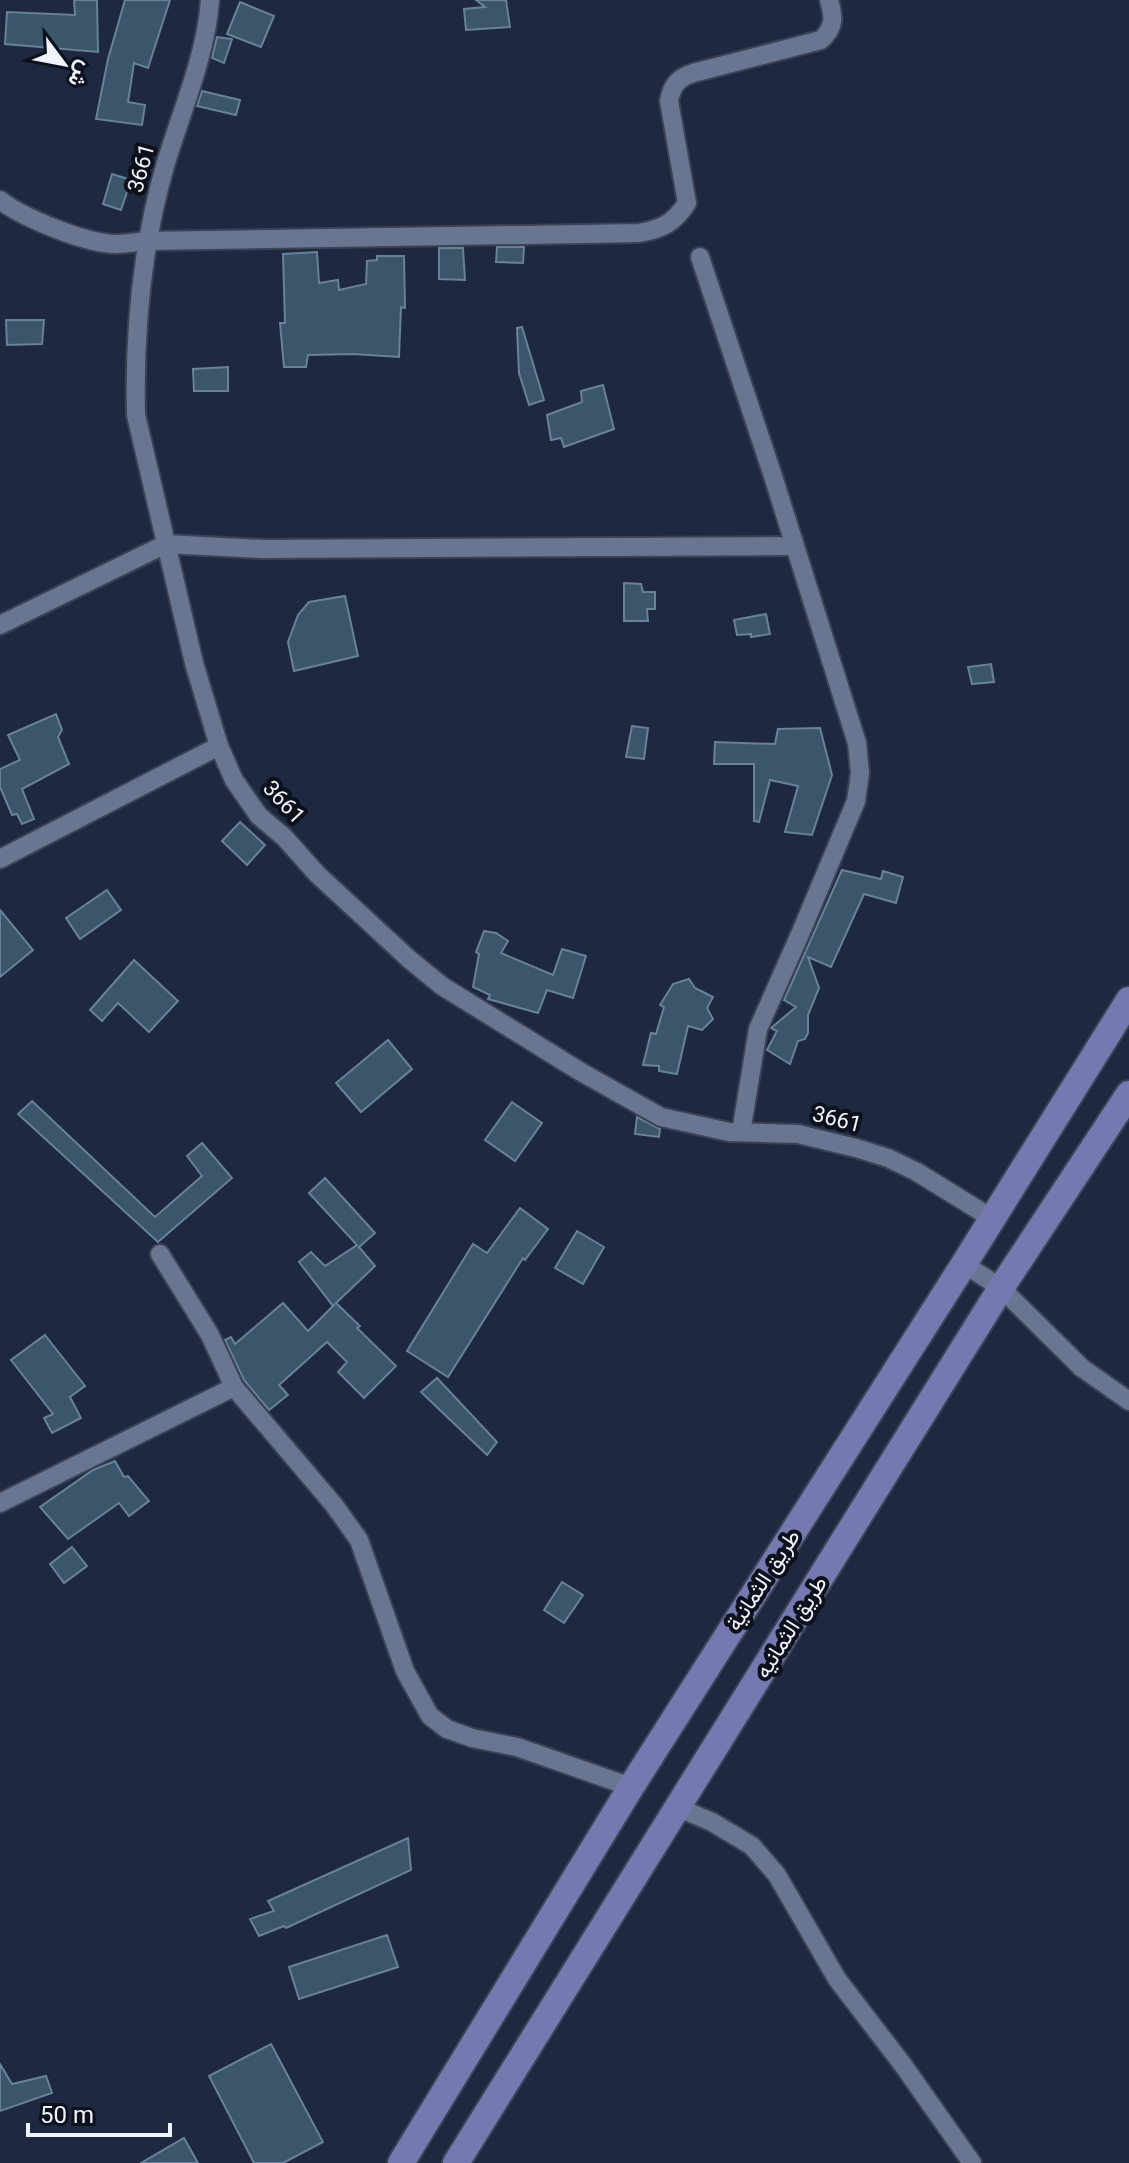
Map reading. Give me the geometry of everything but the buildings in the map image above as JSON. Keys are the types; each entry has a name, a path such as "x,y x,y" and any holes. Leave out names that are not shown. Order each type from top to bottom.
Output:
{"street":[{"name":"3661","path":"210,0 201,48 147,241 135,378 136,415 194,663 219,746 234,780 259,816 409,959 442,986 581,1072 661,1117 729,1132 798,1134 888,1158 993,1219"},
{"path":"0,200 14,211 83,237 113,244 639,233 662,229 679,216 687,203 669,101 671,89 681,78 693,73 821,40 831,32 834,17 829,0"},
{"path":"700,257 857,743 860,773 856,801 758,1029 741,1132"},
{"path":"0,625 166,544 263,549 795,546"},
{"path":"0,859 219,746"},
{"name":"طريق الثمانية","path":"401,2163 631,1787 1129,1000"},
{"name":"طريق الثمانيه","path":"456,2163 1001,1288 1129,1094"},
{"path":"160,1254 210,1335 234,1387 334,1505 359,1540 405,1671 430,1716 447,1729 472,1738 517,1747 631,1787"},
{"path":"964,1264 1001,1288 1082,1368 1129,1401"},
{"path":"0,1503 234,1387"},
{"path":"679,1808 712,1822 752,1846 777,1875 837,1979 972,2163"}]}
